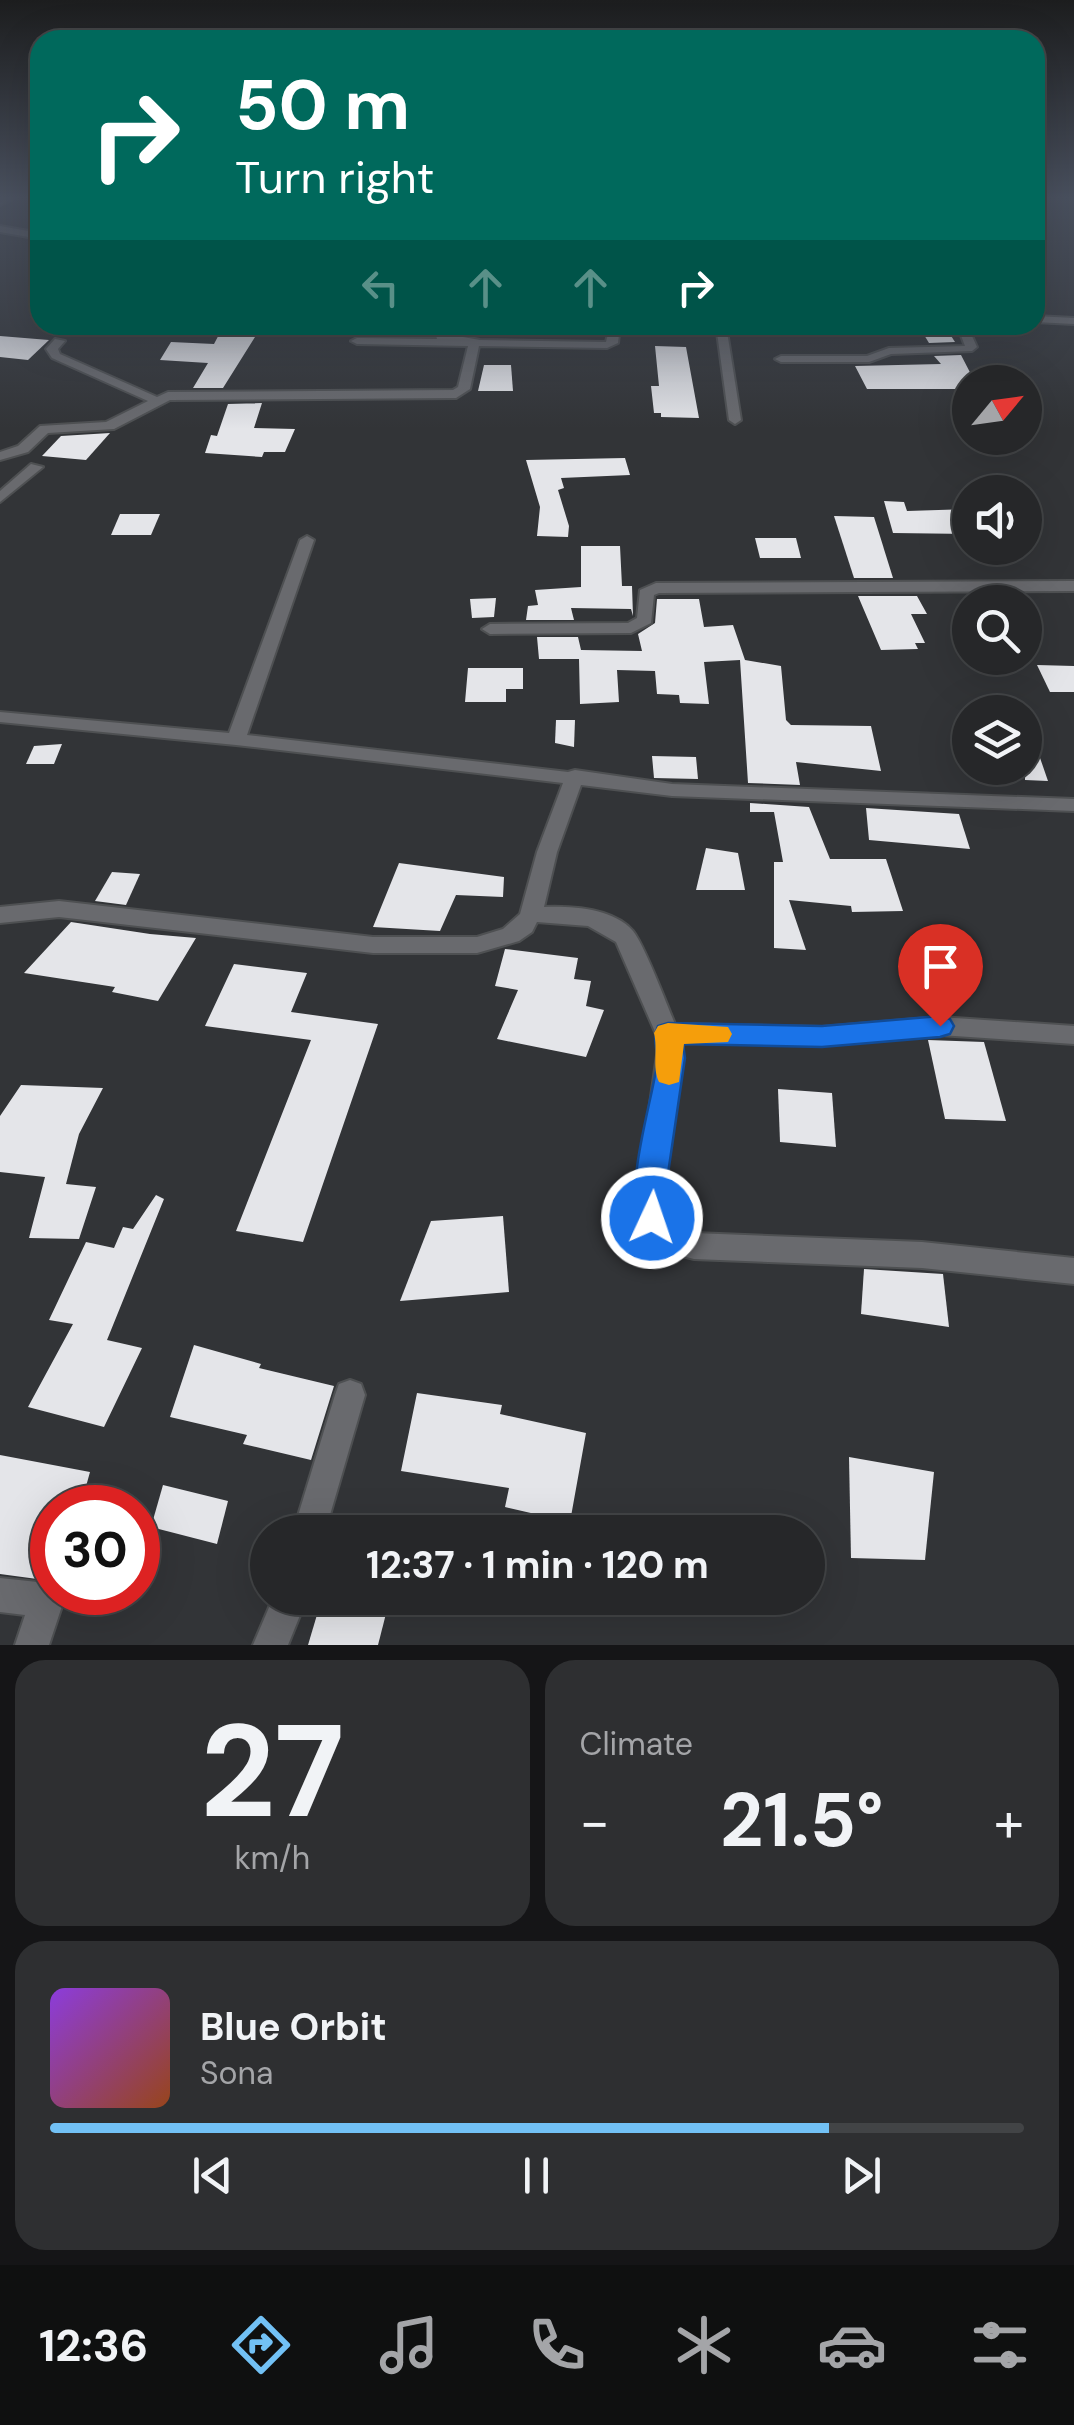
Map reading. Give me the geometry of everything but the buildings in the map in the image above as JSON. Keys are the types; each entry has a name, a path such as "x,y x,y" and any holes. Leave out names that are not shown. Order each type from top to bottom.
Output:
{"street":[{"path":"1045,320 1074,321"},
{"path":"441,335 469,338 475,343"},
{"path":"357,341 607,345 612,344 613,335"},
{"path":"722,335 734,420"},
{"path":"780,360 869,359 890,351 968,350 972,346 967,335"},
{"path":"60,340 52,350 56,356 155,400"},
{"path":"0,456 23,448 46,430 110,426 168,396 456,394 464,389 475,343"},
{"path":"0,498 36,467"},
{"path":"236,739 307,540"},
{"path":"490,630 632,628 646,620 646,593 656,588 1074,586"},
{"path":"0,717 236,739 672,790 1074,805"},
{"path":"0,915 59,908 374,945 494,941 524,926 530,915 546,852 575,776"},
{"path":"530,915 571,914 616,928 636,953 668,1033 672,1058 650,1194 657,1232 669,1241 694,1246 922,1256 1074,1272"},
{"path":"668,1033 822,1036 940,1026 1074,1035"},
{"path":"314,1515 350,1396"},
{"path":"0,1595 47,1600 32,1645"},
{"path":"270,1645 283,1615"}],"slow traffic":[{"path":"669,1074 672,1050 668,1033 718,1034"}],"route":[{"path":"652,1218 650,1194 672,1058 668,1033 822,1036 896,1033 940,1026"}]}
